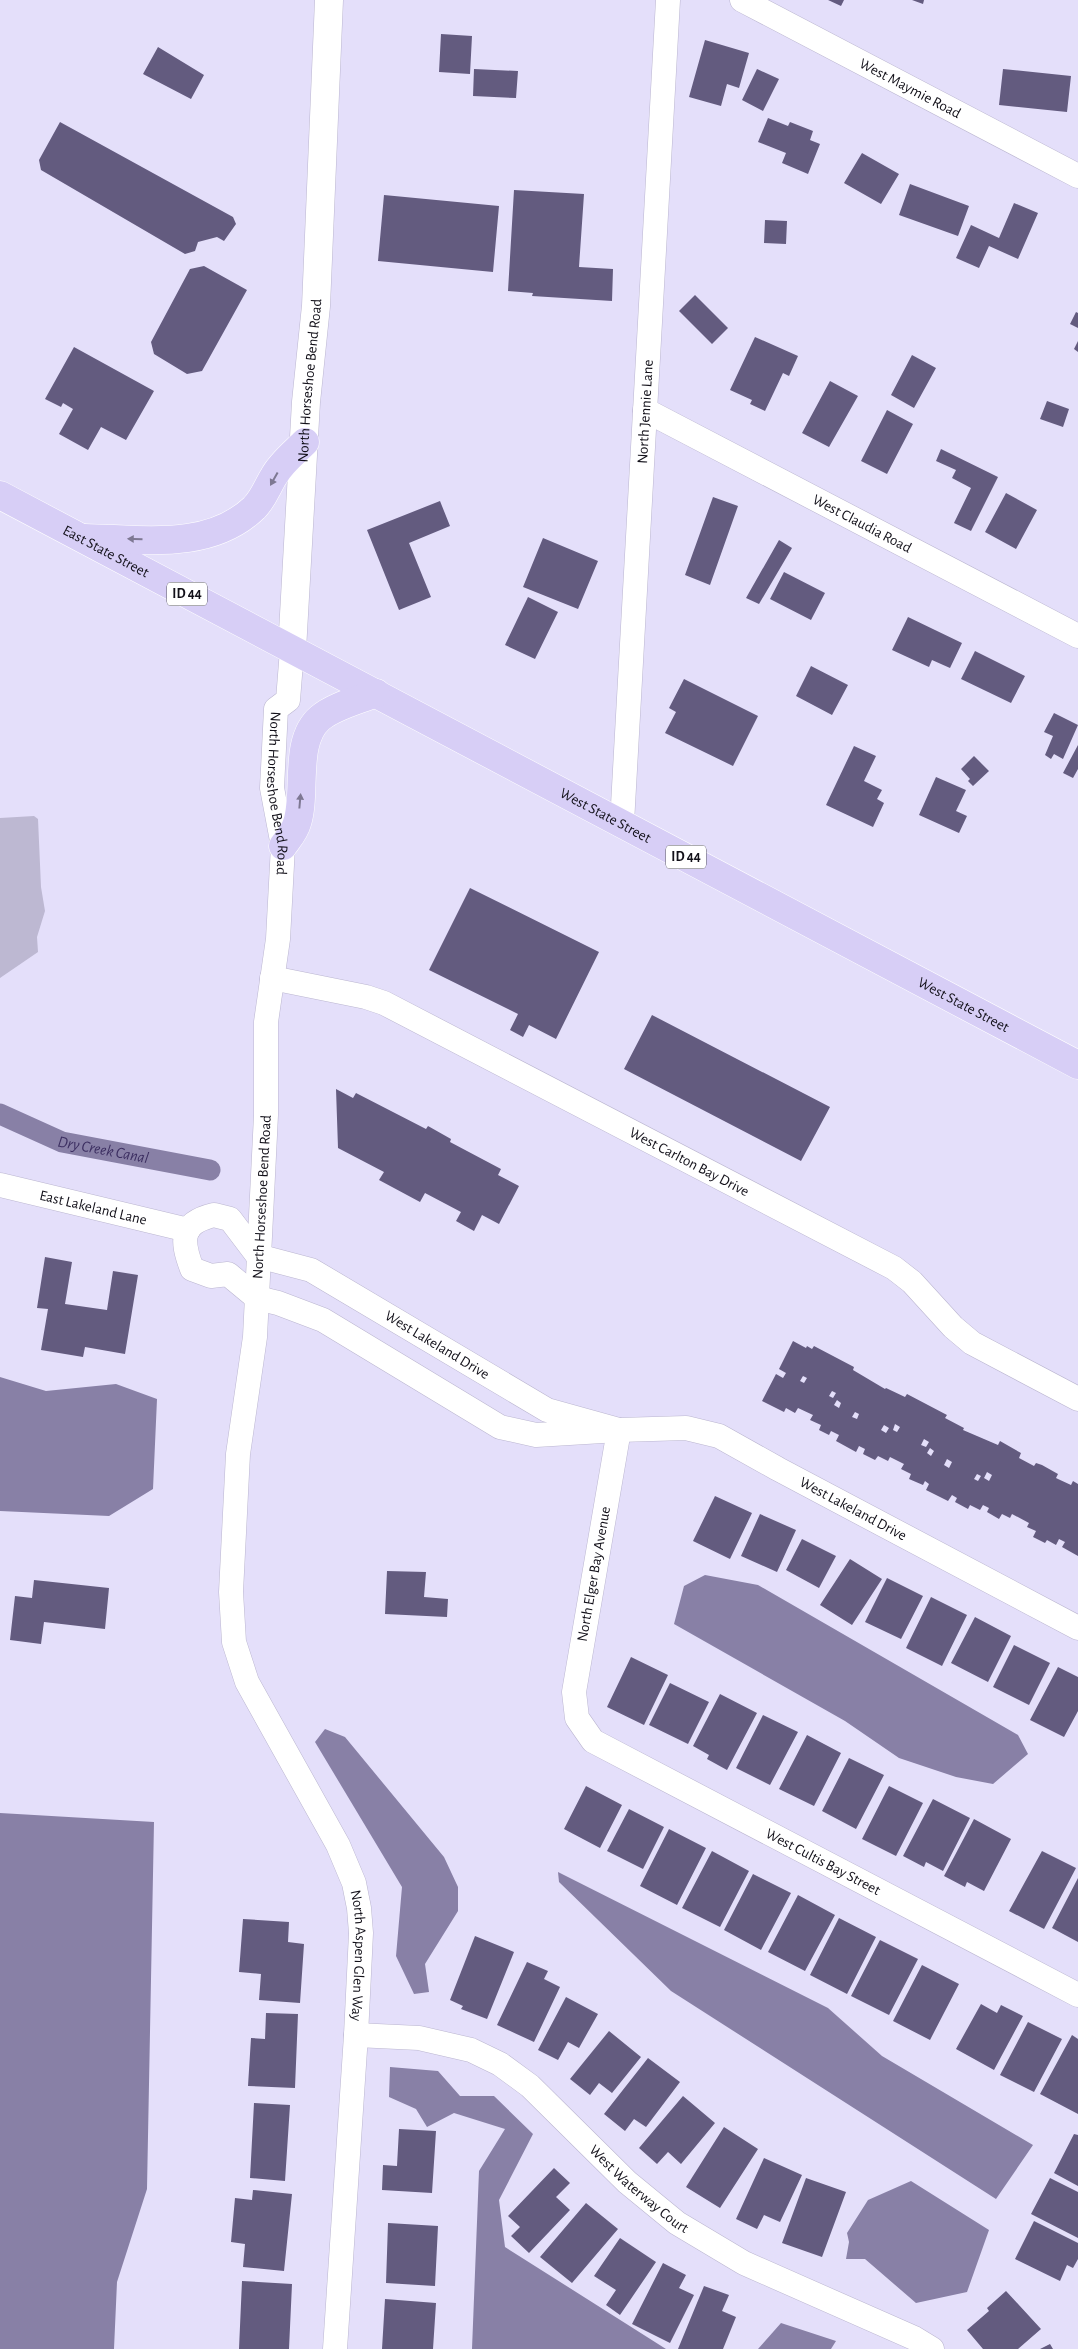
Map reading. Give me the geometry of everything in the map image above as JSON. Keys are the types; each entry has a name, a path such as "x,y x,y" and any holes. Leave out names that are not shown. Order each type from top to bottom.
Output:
{"main road":[{"path":"81,538 180,539 206,535 233,524 253,508 267,492 274,475 305,442"},
{"name":"East State Street","path":"0,495 292,650"},
{"name":"West State Street","path":"292,650 1078,1065"},
{"path":"283,846 298,821 305,747 310,730 319,718 329,712 376,693"}],"street":[{"name":"North Horseshoe Bend Road","path":"230,1592 238,1454 255,1337 266,1114 266,1022 278,939 283,846 272,788 276,709 288,700 292,650 305,442 316,306 328,0"},
{"name":"North Jennie Lane","path":"622,823 668,0"},
{"name":"West Maymie Road","path":"742,0 1078,176"},
{"name":"West Claudia Road","path":"645,410 1078,636"},
{"name":"West Carlton Bay Drive","path":"272,978 384,1003 771,1203 894,1268 912,1282 953,1327 972,1343 1078,1399"},
{"name":"East Lakeland Lane","path":"0,1185 188,1230"},
{"path":"257,1298 228,1274 211,1276 192,1268 184,1247 188,1230 197,1219 214,1215 230,1219 258,1256"},
{"name":"West Lakeland Drive","path":"258,1256 311,1270 547,1410 619,1430"},
{"name":"West Lakeland Drive","path":"257,1298 278,1303 323,1320 500,1427 536,1435 686,1428 719,1436 786,1474 1078,1628"},
{"name":"North Elger Bay Avenue","path":"577,1718 574,1692 619,1430"},
{"name":"North Aspen Glen Way","path":"230,1592 234,1642 247,1682 338,1845 354,1883 359,1908 361,1933 356,2035 335,2349"},
{"name":"West Cultis Bay Street","path":"577,1718 593,1741 1078,1995"},
{"name":"West Waterway Court","path":"356,2035 419,2038 471,2050 500,2064 530,2086 627,2182 677,2223 744,2263 914,2338 932,2349"}],"shaded area":[{"path":"34,816 38,819 41,887 45,911 37,937 38,952 0,978 0,818"},
{"path":"0,1377 46,1391 116,1384 157,1399 153,1489 109,1516 0,1511"},
{"path":"705,1575 758,1585 1018,1735 1028,1754 993,1784 956,1777 899,1758 845,1721 674,1624 684,1586"},
{"path":"325,1729 345,1737 444,1857 458,1887 458,1911 425,1964 429,1992 414,1994 396,1956 402,1887 315,1742"},
{"path":"0,1813 154,1822 147,2189 117,2282 114,2349 0,2349"},
{"path":"558,1872 828,2008 882,2056 1033,2145 996,2199 671,1991 559,1882"},
{"path":"390,2067 438,2071 460,2096 494,2096 533,2134 499,2200 505,2247 666,2349 472,2349 479,2171 505,2129 454,2113 427,2127 416,2109 389,2097"},
{"path":"911,2181 989,2230 967,2292 916,2303 865,2259 846,2259 849,2242 847,2233 868,2200"},
{"path":"781,2323 836,2341 831,2349 758,2349"}],"building":[{"path":"828,0 844,0 841,6"},
{"path":"912,0 924,0 923,4"},
{"path":"441,34 472,36 470,74 439,72"},
{"path":"705,40 749,53 739,88 727,84 721,106 689,97"},
{"path":"158,47 204,75 191,99 143,74"},
{"path":"474,69 518,71 516,98 473,96"},
{"path":"757,69 779,79 763,111 742,100"},
{"path":"1003,69 1071,76 1067,112 999,105"},
{"path":"768,118 788,126 790,122 813,131 810,140 820,144 808,174 782,163 786,153 758,142"},
{"path":"60,122 233,217 236,224 224,241 217,237 198,242 195,251 185,254 41,170 39,160"},
{"path":"862,153 899,174 881,204 844,183"},
{"path":"910,184 969,206 958,236 899,215"},
{"path":"514,190 584,194 579,267 613,269 612,301 532,296 533,293 508,291"},
{"path":"384,195 499,206 493,272 378,261"},
{"path":"1014,203 1038,213 1018,259 989,246 979,268 956,258 971,225 999,238"},
{"path":"765,220 787,221 786,244 764,243"},
{"path":"204,266 247,290 202,371 187,374 154,354 151,342 190,269"},
{"path":"695,295 728,328 712,344 679,311"},
{"path":"1076,312 1078,313 1078,328 1070,324"},
{"path":"755,337 798,356 789,376 783,373 765,411 750,404 752,400 730,390"},
{"path":"1078,341 1078,352 1074,349"},
{"path":"74,347 154,391 126,440 101,427 88,450 59,434 73,409 63,403 61,407 45,399"},
{"path":"912,355 936,368 914,408 891,395"},
{"path":"830,381 858,396 829,447 802,433"},
{"path":"1047,401 1069,409 1063,427 1040,419"},
{"path":"887,410 913,424 887,474 861,461"},
{"path":"941,449 998,477 971,531 954,523 971,488 952,478 956,470 936,461"},
{"path":"1006,493 1037,510 1016,549 985,532"},
{"path":"713,497 738,506 710,585 685,575"},
{"path":"440,501 450,526 409,543 431,597 399,610 367,530"},
{"path":"543,538 598,561 578,609 523,587"},
{"path":"779,540 792,548 759,604 746,598"},
{"path":"784,572 825,593 811,620 770,599"},
{"path":"528,597 558,612 535,659 505,645"},
{"path":"908,617 962,643 950,668 932,660 929,667 892,650"},
{"path":"975,651 1025,676 1011,703 961,679"},
{"path":"811,666 848,685 832,715 796,696"},
{"path":"684,679 758,716 733,766 665,733 676,712 669,708"},
{"path":"1054,713 1078,725 1063,759 1054,754 1051,759 1045,755 1053,736 1044,732"},
{"path":"1078,745 1078,769 1073,778 1063,773"},
{"path":"854,746 876,756 864,781 882,790 877,799 884,803 873,827 826,805"},
{"path":"974,756 989,771 973,786 968,781 970,779 961,769"},
{"path":"936,777 966,790 956,811 967,816 959,833 919,815"},
{"path":"470,888 599,952 556,1039 529,1025 523,1037 510,1030 518,1014 429,970"},
{"path":"652,1015 830,1107 801,1161 624,1069"},
{"path":"336,1089 353,1098 356,1093 426,1129 428,1126 451,1139 450,1142 501,1169 498,1175 519,1186 499,1224 482,1215 474,1231 456,1221 461,1212 425,1193 420,1202 379,1180 384,1172 338,1148"},
{"path":"45,1257 72,1262 65,1304 107,1310 113,1271 138,1275 125,1354 85,1347 83,1357 41,1350 48,1309 37,1308"},
{"path":"793,1341 806,1348 807,1346 812,1349 814,1346 854,1367 853,1370 885,1389 905,1397 907,1394 947,1415 945,1418 964,1428 963,1430 998,1445 1000,1441 1021,1453 1019,1458 1034,1466 1036,1463 1042,1465 1058,1474 1056,1478 1071,1485 1073,1481 1078,1484 1078,1556 1062,1547 1065,1542 1059,1539 1056,1545 1047,1540 1045,1543 1033,1537 1036,1531 1027,1527 1029,1523 1012,1514 1010,1518 1002,1514 999,1519 987,1512 989,1508 983,1505 980,1510 970,1505 968,1509 955,1502 957,1498 952,1495 948,1501 926,1490 929,1484 925,1481 923,1485 909,1479 911,1474 901,1469 904,1464 890,1457 888,1461 878,1456 875,1460 863,1454 865,1449 859,1446 856,1452 836,1441 839,1435 831,1431 829,1435 819,1430 821,1425 810,1420 813,1415 798,1408 795,1413 786,1408 784,1412 762,1401 776,1374 783,1378 786,1373 779,1369","holes":["803,1376 807,1378 804,1383 800,1381","832,1391 836,1393 833,1398 829,1396","837,1400 841,1403 839,1408 834,1405","855,1412 859,1414 857,1419 852,1417","895,1424 900,1427 897,1432 893,1430","884,1425 889,1428 886,1433 881,1430","924,1439 929,1442 926,1447 921,1445","930,1448 934,1451 931,1456 927,1453","947,1459 952,1462 949,1468 944,1465","987,1472 992,1475 989,1481 984,1478","977,1474 981,1476 978,1481 974,1479"]},
{"path":"715,1496 752,1513 730,1559 693,1541"},
{"path":"760,1514 796,1530 777,1572 741,1556"},
{"path":"802,1539 836,1556 819,1588 786,1570"},
{"path":"850,1559 882,1579 852,1625 820,1605"},
{"path":"387,1571 426,1572 424,1597 448,1599 447,1617 385,1614"},
{"path":"887,1578 923,1596 901,1639 865,1622"},
{"path":"34,1580 109,1588 105,1629 44,1622 41,1644 10,1640 15,1596 32,1598"},
{"path":"931,1597 967,1615 942,1666 906,1648"},
{"path":"975,1617 1011,1636 988,1682 951,1663"},
{"path":"1014,1645 1050,1663 1029,1705 993,1687"},
{"path":"631,1657 668,1675 644,1725 607,1707"},
{"path":"1058,1667 1078,1677 1078,1711 1064,1737 1030,1720"},
{"path":"670,1683 709,1702 688,1744 649,1725"},
{"path":"720,1694 757,1713 727,1770 707,1759 709,1755 693,1746"},
{"path":"763,1715 798,1732 770,1785 736,1768"},
{"path":"807,1735 841,1753 814,1806 779,1789"},
{"path":"849,1758 884,1775 856,1829 822,1811"},
{"path":"586,1786 622,1805 600,1848 564,1829"},
{"path":"889,1786 923,1803 896,1856 862,1839"},
{"path":"933,1799 970,1818 943,1871 926,1862 924,1867 903,1856"},
{"path":"629,1809 664,1827 643,1869 607,1851"},
{"path":"974,1819 1011,1839 984,1891 967,1882 965,1887 944,1876"},
{"path":"669,1829 706,1848 677,1905 640,1886"},
{"path":"712,1851 749,1871 720,1927 682,1908"},
{"path":"1042,1851 1076,1868 1044,1929 1009,1911"},
{"path":"753,1874 791,1893 761,1950 724,1930"},
{"path":"1078,1878 1078,1942 1052,1928"},
{"path":"798,1895 835,1915 805,1971 768,1952"},
{"path":"839,1918 876,1937 847,1994 810,1975"},
{"path":"243,1919 289,1922 288,1942 304,1944 300,2003 259,2000 261,1974 239,1972"},
{"path":"475,1936 514,1952 487,2019 461,2009 463,2006 450,2000"},
{"path":"880,1940 918,1959 889,2015 851,1996"},
{"path":"527,1962 548,1971 544,1979 560,1987 534,2042 497,2025"},
{"path":"922,1965 959,1984 930,2040 893,2021"},
{"path":"566,1997 598,2014 579,2048 568,2042 558,2060 538,2050"},
{"path":"981,2004 997,2013 1001,2005 1023,2016 994,2070 956,2049"},
{"path":"266,2013 298,2014 295,2088 248,2086 251,2038 265,2039"},
{"path":"1028,2022 1062,2039 1034,2092 1000,2075"},
{"path":"609,2031 641,2057 612,2093 599,2083 590,2095 570,2079"},
{"path":"1072,2035 1078,2039 1078,2114 1040,2094"},
{"path":"648,2058 680,2082 646,2127 634,2119 625,2131 604,2114"},
{"path":"683,2096 715,2123 681,2164 668,2152 657,2164 639,2148"},
{"path":"254,2103 290,2105 285,2181 250,2178"},
{"path":"724,2127 758,2149 720,2208 686,2187"},
{"path":"399,2129 436,2131 432,2193 382,2190 383,2165 397,2166"},
{"path":"1074,2134 1078,2135 1078,2186 1054,2173"},
{"path":"764,2158 802,2175 780,2222 764,2215 757,2229 736,2219"},
{"path":"554,2168 570,2183 556,2197 570,2210 529,2253 511,2236 520,2227 508,2216"},
{"path":"806,2178 846,2192 822,2257 782,2243"},
{"path":"1050,2178 1078,2192 1078,2238 1031,2214"},
{"path":"253,2190 292,2194 284,2271 243,2267 245,2244 231,2242 235,2198 252,2200"},
{"path":"586,2203 618,2229 572,2283 540,2257"},
{"path":"1034,2221 1078,2243 1078,2259 1073,2268 1067,2265 1060,2281 1015,2259"},
{"path":"388,2223 438,2226 435,2286 386,2283"},
{"path":"620,2238 656,2262 620,2315 606,2305 616,2290 594,2276"},
{"path":"663,2263 686,2275 679,2288 694,2295 670,2343 632,2324"},
{"path":"242,2281 292,2284 289,2349 239,2349"},
{"path":"704,2286 729,2295 722,2311 736,2317 723,2349 678,2349"},
{"path":"1006,2291 1041,2329 1018,2349 983,2349 967,2330 989,2311 987,2308"},
{"path":"385,2299 436,2303 433,2349 382,2349"},
{"path":"1050,2344 1053,2349 1040,2349"}],"waterway":[{"name":"Dry Creek Canal","path":"0,1114 62,1142 210,1170"}]}
